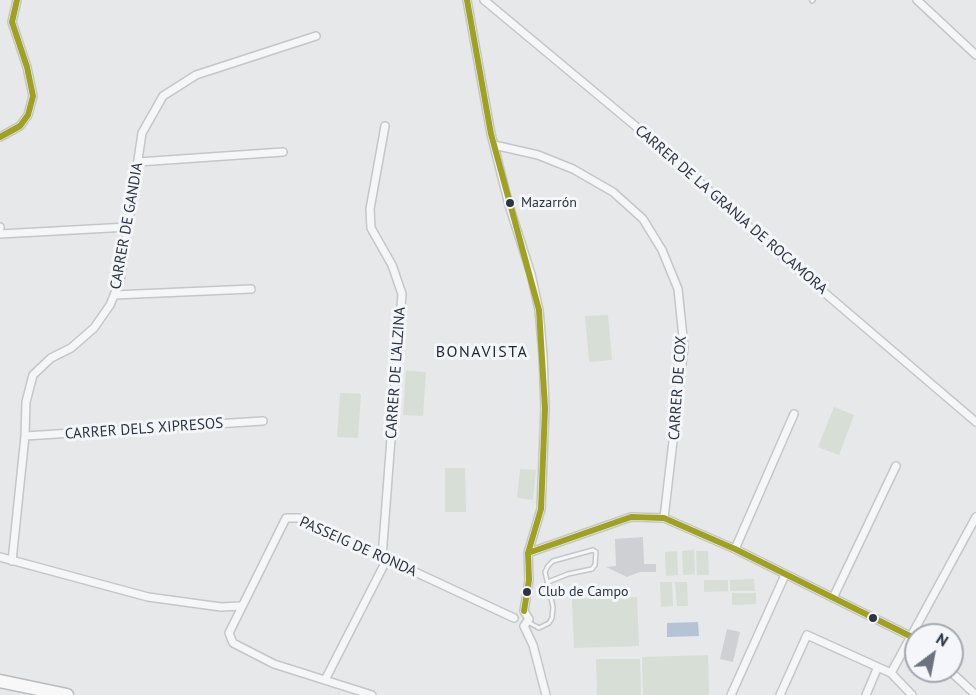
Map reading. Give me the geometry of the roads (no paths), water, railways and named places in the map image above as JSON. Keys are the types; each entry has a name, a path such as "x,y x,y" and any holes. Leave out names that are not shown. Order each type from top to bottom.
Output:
{"highway":[{"path":"0,681 67,695"}],"street":[{"path":"0,137 21,126 28,115 33,96 27,67 12,22 16,0"},
{"path":"467,0 494,145 539,310 545,408 541,508 528,553 529,580 524,611"},
{"name":"CARRER DE LA GRANJA DE ROCAMORA","path":"484,0 663,149 771,248 976,422"},
{"path":"916,0 976,55"},
{"name":"CARRER DE GANDIA","path":"12,561 25,436 26,402 33,375 51,358 71,348 94,328 114,295 120,281 142,133 163,96 196,75 316,36"},
{"name":"CARRER DE L'ALZINA","path":"325,680 385,558 402,294 392,266 371,228 370,209 385,126"},
{"name":"CARRER DE COX","path":"494,145 538,155 573,169 613,192 643,219 662,250 678,289 684,347 664,518"},
{"path":"138,162 283,152"},
{"path":"0,234 128,227"},
{"path":"114,295 250,289"},
{"path":"735,549 794,414"},
{"name":"CARRER DELS XIPRESOS","path":"25,436 263,421"},
{"path":"833,598 896,466"},
{"path":"528,553 631,517 664,518 735,549 904,632"},
{"path":"921,623 976,517"},
{"name":"PASSEIG DE RONDA","path":"240,606 286,518 299,518 514,618"},
{"path":"0,557 148,597 221,607 240,606 229,633 233,643 274,664 372,695"},
{"path":"731,695 785,575"},
{"path":"524,611 518,612 514,618 517,625 526,624"},
{"path":"524,611 528,614 526,624 546,695"},
{"path":"780,695 807,635 877,669 891,673 912,695"},
{"path":"891,673 904,653"},
{"path":"866,695 877,669"},
{"path":"963,683 976,695"}],"lane":[{"path":"526,624 539,628 549,623 552,618 553,607 545,572 553,561 593,550 596,552 595,565 592,569 568,573 548,582"}],"water":[{"path":"698,622 699,636 667,637 667,623"}],"place":[{"name":"Mazarrón","path":"510,203"},
{"name":"Club de Campo","path":"527,592"}],"district":[{"name":"BONAVISTA","path":"482,352"}]}
